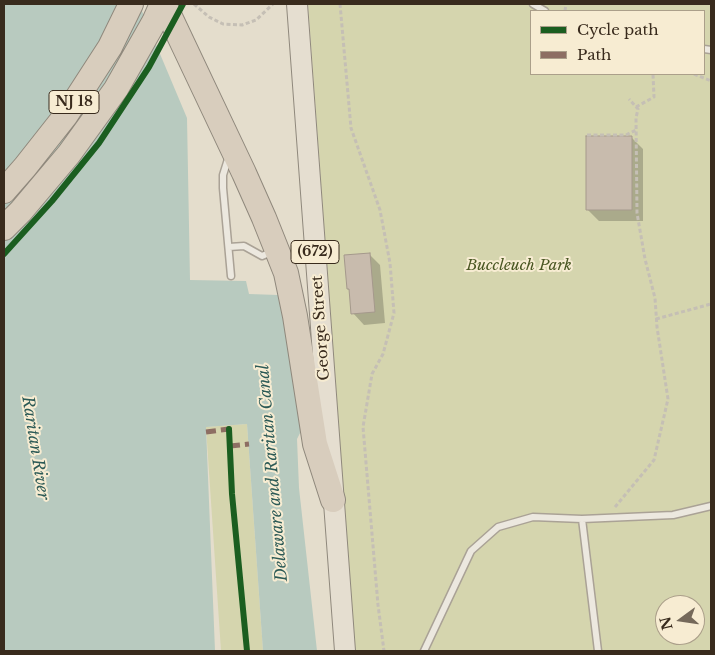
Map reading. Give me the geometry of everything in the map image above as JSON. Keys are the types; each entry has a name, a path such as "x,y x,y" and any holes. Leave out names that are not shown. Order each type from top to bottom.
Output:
{"highway":[{"name":"NJ 18","path":"4,192 66,115 110,47 131,4"},
{"name":"NJ 18","path":"4,228 22,210 69,154 116,89 163,4"},
{"path":"163,4 232,147 286,273 316,444 333,500"}],"main road":[{"name":"George Street","path":"297,4 345,651"}],"lane":[{"path":"532,4 543,10"},
{"path":"231,276 223,175 232,147"},
{"path":"229,247 244,246 262,256 277,250"},
{"path":"424,651 471,551 498,527 533,516 582,519 673,515 711,506"},
{"path":"582,519 598,651"}],"path":[{"path":"194,4 209,17 223,24 242,25 256,20 274,4"},
{"path":"340,4 351,128 380,210 390,263 394,314 383,354 372,374 363,427 378,604 384,651"},
{"path":"636,107 654,98 653,75"},
{"path":"696,75 711,81"},
{"path":"606,518 654,460 668,399 656,319 655,298 645,259 637,210 636,129 638,109 629,100"},
{"path":"587,135 626,135 636,129"},
{"path":"632,208 637,210"},
{"path":"656,319 711,304"}],"green space":[{"name":"Buccleuch Park","path":"308,4 711,4 711,651 355,651"},
{"path":"247,424 263,651 221,651 206,427"}],"water":[{"path":"4,4 139,4 187,118 190,280 246,281 249,294 278,295 302,429 297,439 299,488 317,651 263,651 247,424 206,427 215,651 4,651"}],"building":[{"path":"586,136 632,136 632,210 586,210"},
{"path":"370,253 375,312 351,314 344,255"}],"marked path":[{"path":"206,432 229,429 229,432"},
{"path":"230,446 249,444"}],"cycle path":[{"path":"4,254 52,201 99,143 149,67 183,4"},
{"path":"229,429 232,494 247,651"}],"water label":[{"name":"Raritan River","path":"35,448"},
{"name":"Delaware and Raritan Canal","path":"273,473"}]}
